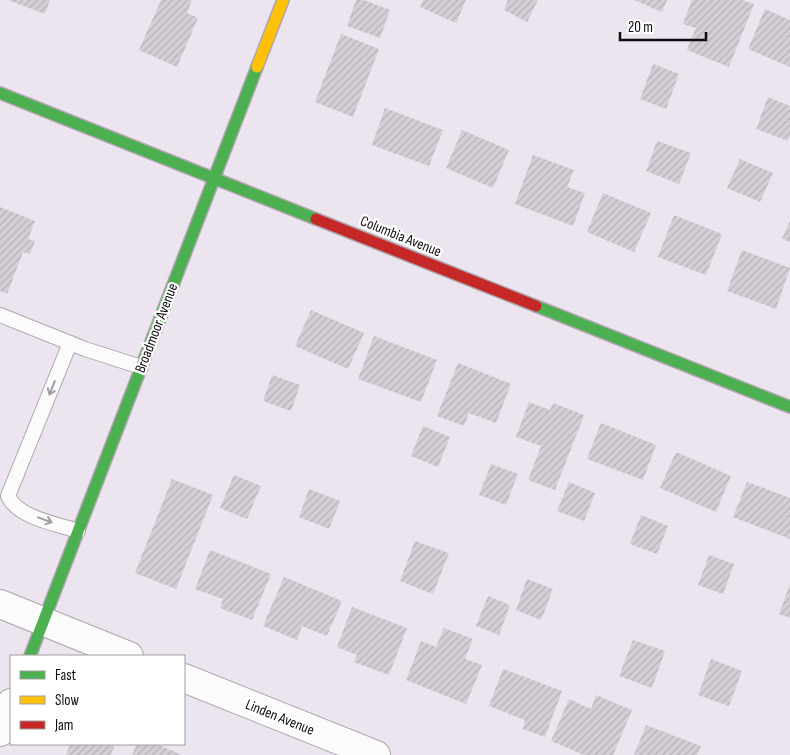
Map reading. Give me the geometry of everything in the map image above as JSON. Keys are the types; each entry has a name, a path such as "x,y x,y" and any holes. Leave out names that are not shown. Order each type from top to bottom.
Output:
{"street":[{"name":"Broadmoor Avenue","path":"30,655 283,0"},
{"name":"Columbia Avenue","path":"0,93 790,407"},
{"path":"0,604 126,655"},
{"name":"Linden Avenue","path":"185,678 376,755"},
{"path":"0,732 10,707"}],"lane":[{"path":"0,315 70,343 141,367"},
{"path":"70,343 8,496 12,506 78,532"}],"building":[{"path":"8,0 50,0 45,14"},
{"path":"161,0 192,0 187,13 198,18 177,67 139,50"},
{"path":"356,0 364,0 390,10 380,38 347,26"},
{"path":"423,0 466,0 456,23 420,7"},
{"path":"508,0 538,0 527,22 504,10"},
{"path":"634,0 667,0 662,12"},
{"path":"692,0 742,0 754,4 729,67 687,50 696,28 683,24"},
{"path":"765,9 790,20 790,67 748,49"},
{"path":"341,34 379,49 353,117 315,102"},
{"path":"653,64 679,74 666,109 640,99"},
{"path":"768,97 790,106 790,135 788,141 756,129"},
{"path":"385,108 443,130 429,166 372,145"},
{"path":"462,130 509,150 493,188 446,168"},
{"path":"657,141 691,153 679,184 646,171"},
{"path":"533,155 574,170 567,187 585,193 573,226 515,204"},
{"path":"740,159 773,173 760,202 727,188"},
{"path":"603,193 651,213 634,252 587,232"},
{"path":"0,207 35,221 28,239 35,241 30,254 23,252 7,294 0,291"},
{"path":"674,215 722,234 706,275 658,257"},
{"path":"790,221 790,242 782,239"},
{"path":"742,250 790,268 776,309 727,291"},
{"path":"311,310 364,333 348,369 295,346"},
{"path":"374,336 437,360 421,402 358,379"},
{"path":"458,363 511,384 496,423 469,413 464,426 437,416"},
{"path":"272,375 300,385 291,411 263,401"},
{"path":"529,402 550,410 553,403 584,415 555,490 528,480 541,446 516,437"},
{"path":"601,423 656,445 643,480 587,459"},
{"path":"423,426 450,437 438,467 411,456"},
{"path":"676,452 731,476 716,512 660,488"},
{"path":"491,464 518,474 506,505 479,495"},
{"path":"234,475 261,486 247,519 220,508"},
{"path":"172,479 213,495 176,589 135,573"},
{"path":"569,482 595,493 584,521 557,511"},
{"path":"747,482 790,498 790,539 733,517"},
{"path":"309,489 340,501 329,529 299,517"},
{"path":"641,515 668,526 657,554 630,544"},
{"path":"415,541 449,553 433,594 400,581"},
{"path":"210,550 271,574 252,620 220,608 223,599 195,589"},
{"path":"709,555 734,564 723,594 698,585"},
{"path":"284,577 342,601 327,636 302,626 297,640 263,626"},
{"path":"527,579 553,589 541,620 516,610"},
{"path":"790,584 790,618 779,614"},
{"path":"488,596 510,605 499,635 476,626"},
{"path":"352,607 407,628 389,675 354,662 357,655 337,647"},
{"path":"444,628 473,639 465,659 482,665 466,704 406,680 421,641 436,647"},
{"path":"633,640 665,651 652,688 619,676"},
{"path":"711,659 742,671 729,706 698,695"},
{"path":"503,669 562,691 545,737 523,729 525,720 489,706"},
{"path":"596,695 632,710 613,755 584,755 551,741 569,699 591,709"},
{"path":"646,725 701,746 697,755 634,755"},
{"path":"70,745 115,745 111,755 66,755"},
{"path":"137,745 158,745 182,755 132,755"}],"traffic: fast":[{"path":"30,655 257,67"},
{"path":"0,93 316,219"},
{"path":"536,306 790,407"}],"traffic: slow":[{"path":"257,67 283,0"}],"traffic: jam":[{"path":"316,219 536,306"}]}
